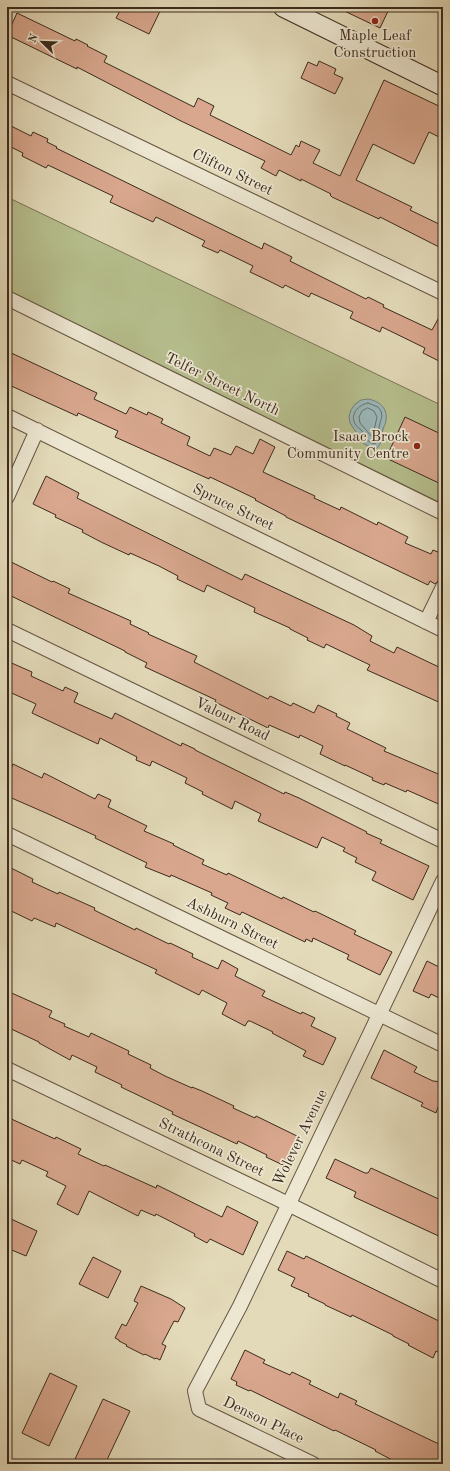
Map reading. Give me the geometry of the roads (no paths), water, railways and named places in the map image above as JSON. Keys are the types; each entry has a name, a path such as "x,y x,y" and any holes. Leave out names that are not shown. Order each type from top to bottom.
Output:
{"main road":[{"path":"283,7 443,86"}],"street":[{"name":"Clifton Street","path":"7,83 443,293"},
{"name":"Telfer Street North","path":"7,298 443,513"},
{"name":"Spruce Street","path":"7,416 443,630"},
{"path":"7,497 37,430"},
{"path":"426,622 443,587"},
{"name":"Valour Road","path":"7,630 443,841"},
{"name":"Ashburn Street","path":"7,834 443,1044"},
{"name":"Wolever Avenue","path":"199,1409 195,1391 240,1306 443,881"},
{"name":"Strathcona Street","path":"7,1069 443,1280"},
{"name":"Denson Place","path":"199,1409 312,1464"}],"water":[{"path":"368,399 379,403 386,412 386,421 381,442 376,449 364,444 350,423 349,416 355,404 361,400"}],"place":[{"name":"Maple Leaf Construction","path":"375,21"},
{"name":"Isaac Brock Community Centre","path":"417,446"}]}
